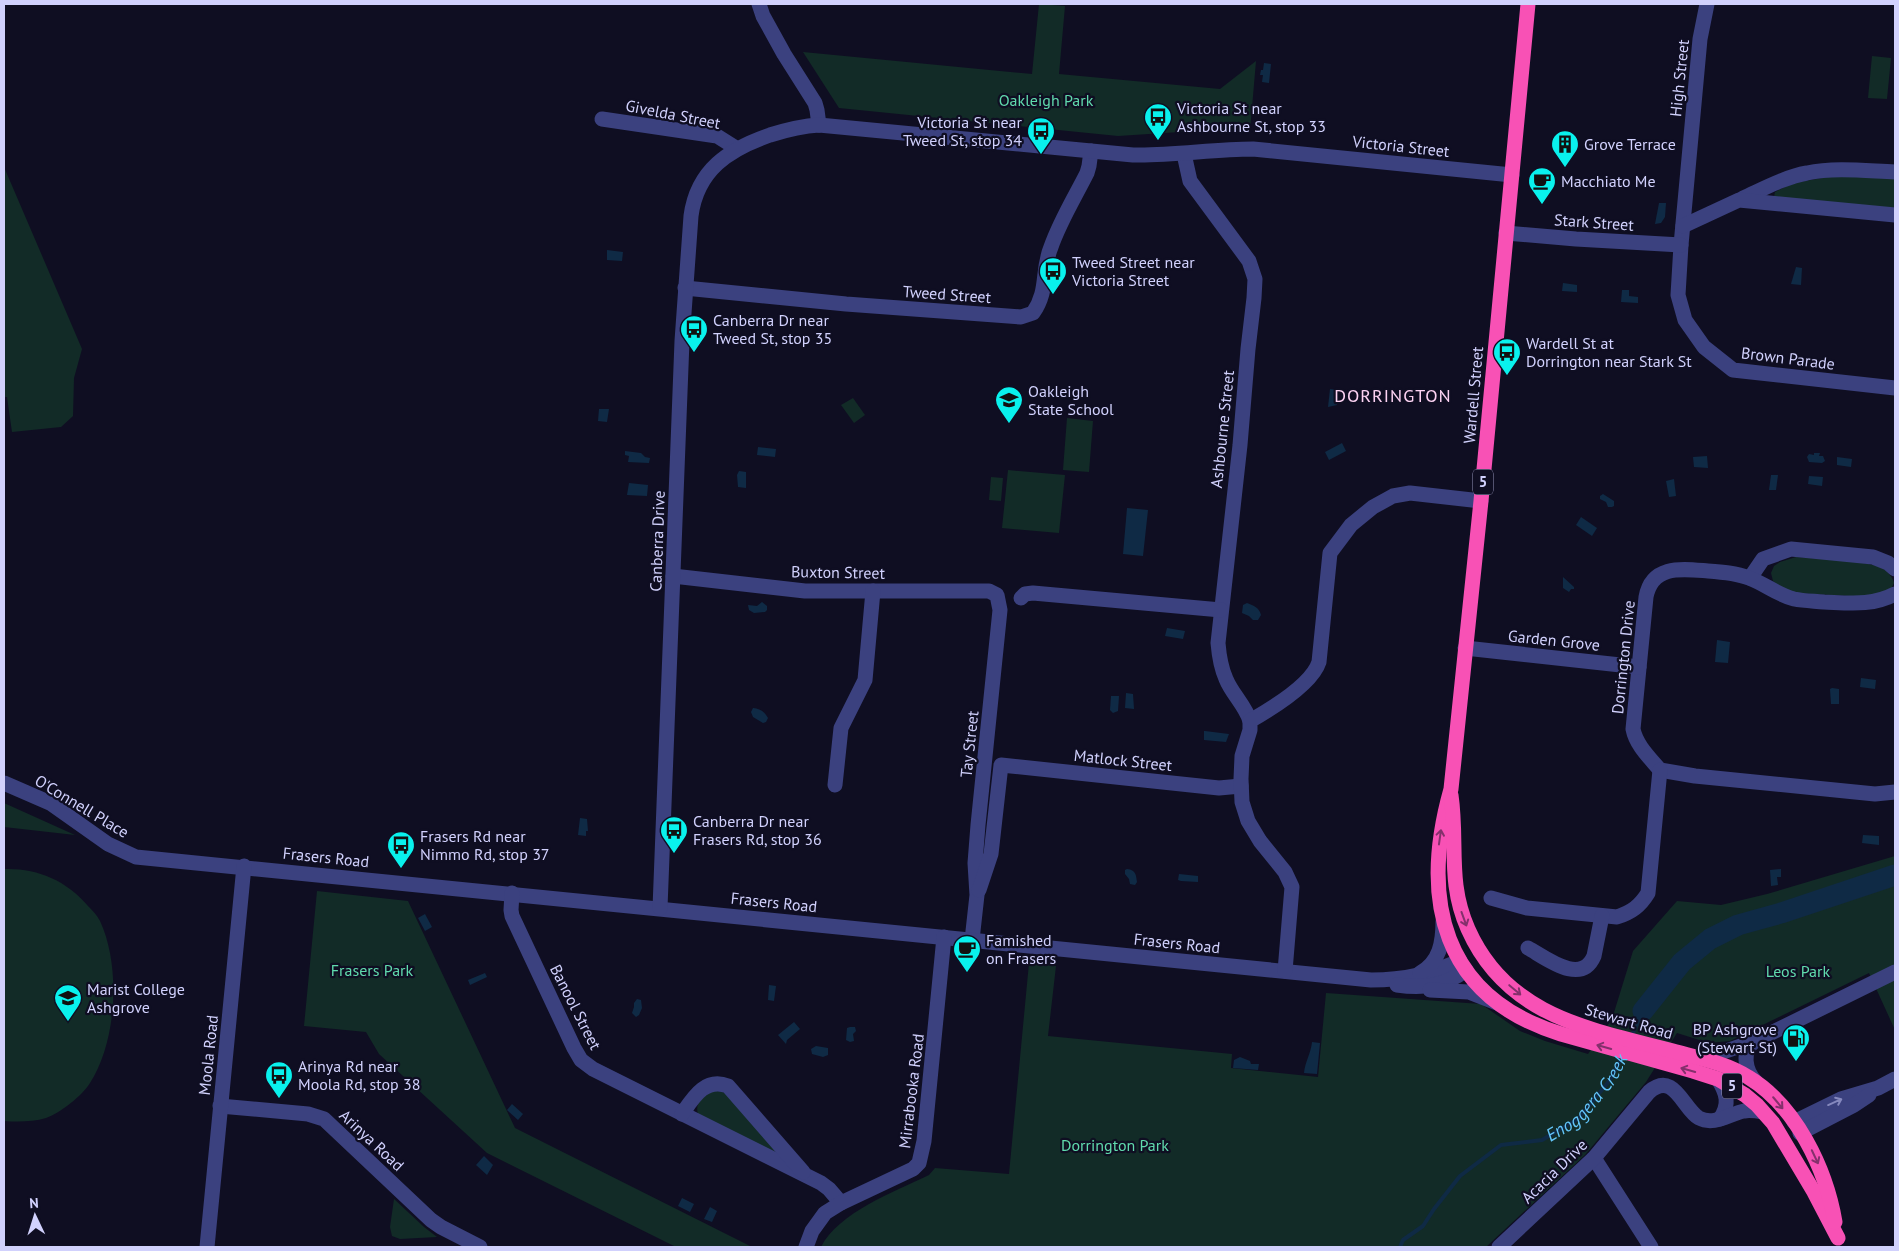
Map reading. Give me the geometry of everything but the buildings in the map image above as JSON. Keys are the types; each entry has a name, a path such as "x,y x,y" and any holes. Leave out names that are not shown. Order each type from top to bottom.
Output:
{"highway":[{"name":"Wardell Street","path":"1463,966 1443,921 1438,895 1437,863 1444,814 1451,789 1481,501 1528,4"},
{"name":"Wardell Street","path":"1451,789 1454,814 1454,880 1457,898 1468,930 1482,955"},
{"path":"1463,966 1482,955"},
{"name":"Stewart Road","path":"1482,955 1503,981 1534,1005 1556,1017 1669,1057 1718,1079 1746,1095 1763,1112 1782,1137 1840,1242"},
{"name":"Stewart Road","path":"1463,966 1500,1005 1536,1026 1577,1039 1669,1057 1699,1058 1733,1070 1756,1082 1771,1095 1797,1127 1811,1150 1824,1178 1831,1200 1840,1242"},
{"path":"1782,1137 1797,1127"}],"street":[{"path":"759,4 763,16 784,54 815,103 819,125"},
{"name":"High Street","path":"1681,245 1700,39 1707,4"},
{"name":"Givelda Street","path":"602,119 717,136 736,148"},
{"name":"Victoria Street","path":"705,179 719,161 736,148 790,129 819,125 1133,155 1184,154 1230,149 1253,149 1512,175"},
{"name":"Tweed Street","path":"685,288 846,304 1021,317 1033,313 1043,294 1050,247 1090,166 1091,150"},
{"name":"Ashbourne Street","path":"1184,154 1190,181 1249,261 1254,279 1254,298 1240,445 1220,610 1218,643 1220,661 1226,680 1248,713 1250,721"},
{"path":"1683,226 1789,178 1806,173 1836,171 1895,172"},
{"name":"Canberra Drive","path":"660,908 685,288 692,205 695,195 705,179"},
{"path":"1739,200 1895,215"},
{"name":"Stark Street","path":"1506,233 1681,245"},
{"name":"Brown Parade","path":"1681,245 1678,296 1685,320 1704,347 1733,370 1895,388"},
{"path":"1285,971 1292,887 1285,872 1260,841 1248,821 1242,802 1242,756 1250,730 1250,721 1308,681 1316,671 1319,662 1330,553 1351,525 1372,507 1393,496 1410,493 1481,501"},
{"path":"1750,578 1763,559 1791,549 1873,557 1888,563 1895,569"},
{"name":"Dorrington Drive","path":"1660,770 1635,737 1633,729 1647,592 1650,584 1658,576 1672,570 1685,569 1735,574 1750,578 1788,597 1802,600 1867,604 1895,594"},
{"name":"Buxton Street","path":"673,576 806,591 989,591 996,593 999,598"},
{"path":"835,785 841,728 865,680 874,591"},
{"path":"1021,598 1025,594 1033,593 1220,610"},
{"name":"Tay Street","path":"978,895 976,848 1000,610 999,598"},
{"name":"Garden Grove","path":"1465,648 1639,667"},
{"name":"Tay Street","path":"972,940 978,895 991,854 1001,765"},
{"name":"Matlock Street","path":"1001,765 1219,788 1241,786"},
{"path":"1491,898 1527,908 1602,916 1617,917 1631,912 1642,902 1648,893 1660,770 1695,776 1875,794 1895,792"},
{"name":"O'Connell Place","path":"4,783 50,803 108,844 123,852 136,857 173,860"},
{"name":"Frasers Road","path":"173,860 1285,971 1371,980 1415,987 1440,984 1463,966"},
{"name":"Moola Road","path":"207,1247 244,866"},
{"name":"Banool Street","path":"512,893 512,916 581,1060 593,1069 829,1189 841,1203"},
{"path":"1528,948 1567,969 1574,970 1585,967 1592,962 1594,956 1602,916"},
{"name":"Frasers Road","path":"1400,979 1423,972 1435,961 1442,942 1443,921"},
{"name":"Mirrabooka Road","path":"806,1247 812,1231 825,1213 841,1203 913,1169 919,1163 924,1141 944,937"},
{"name":"Frasers Road","path":"1371,980 1400,979 1463,966"},
{"path":"1699,1058 1755,1041 1895,972"},
{"path":"1415,987 1469,992 1500,1005"},
{"path":"1755,1041 1749,1046 1745,1057 1750,1075 1756,1082"},
{"path":"1718,1079 1726,1093 1727,1103 1720,1119"},
{"path":"1797,1127 1841,1099 1878,1088 1895,1079"},
{"name":"Banool Street","path":"682,1114 704,1088 719,1084 728,1086 808,1178"},
{"name":"Acacia Drive","path":"1499,1247 1594,1158 1649,1092 1659,1086 1666,1086 1674,1090 1698,1117 1709,1121 1744,1111 1763,1112"},
{"name":"Arinya Road","path":"220,1106 318,1116 330,1125 431,1220 440,1227 480,1247"},
{"path":"1594,1158 1651,1247"}],"green space":[{"name":"Oakleigh Park","path":"1039,4 1065,6 1059,74 1220,89 1256,61 1250,131 1195,131 1118,136 839,108 803,52 1032,74"},
{"path":"1872,56 1891,58 1887,99 1868,98"},
{"path":"4,167 82,349 74,378 73,416 61,427 12,432 7,397 4,397"},
{"path":"1834,176 1895,177 1895,208 1774,197 1775,192 1793,183"},
{"path":"853,398 865,415 854,423 841,405"},
{"path":"1067,418 1093,421 1089,472 1063,470"},
{"path":"1008,470 1065,475 1059,533 1002,528"},
{"path":"991,477 1003,478 1001,501 989,500"},
{"path":"1796,557 1875,565 1888,573 1894,583 1890,591 1867,597 1795,593 1780,587 1773,581 1771,573 1774,566 1780,562"},
{"path":"4,803 75,835 4,827"},
{"name":"Dorrington Park","path":"1895,856 1895,1030 1869,973 1730,1041 1709,1043 1677,1033 1646,1082 1585,1155 1486,1247 821,1247 829,1235 854,1213 884,1196 929,1175 935,1168 1009,1174 1029,963 1056,966 1048,1036 1232,1054 1231,1068 1318,1077 1326,993 1481,1004 1520,1031 1588,1054 1612,1019 1633,951 1677,901 1721,905 1767,894"},
{"path":"4,869 28,871 50,877 70,889 93,911 99,919 107,939 113,981 111,1025 106,1046 99,1066 87,1088 57,1113 41,1119 20,1122 4,1121"},
{"name":"Frasers Park","path":"317,891 408,901 515,1128 752,1247 676,1247 487,1153 379,1054 366,1032 304,1026"},
{"path":"713,1090 726,1093 783,1157 698,1114 699,1103"},
{"path":"394,1199 437,1237 400,1239 392,1236 390,1227"}],"water":[{"path":"1264,63 1271,64 1269,83 1262,82 1263,75 1260,75"},
{"path":"1659,203 1666,203 1665,217 1661,223 1655,224"},
{"path":"607,250 623,252 622,261 607,260"},
{"path":"1796,267 1802,268 1801,285 1791,284"},
{"path":"1563,283 1577,285 1577,292 1562,291"},
{"path":"1622,290 1629,290 1629,296 1638,297 1638,303 1621,302"},
{"path":"1330,389 1339,390 1337,405 1328,407"},
{"path":"599,409 609,409 607,422 598,421"},
{"path":"1342,443 1346,451 1329,460 1325,452"},
{"path":"758,447 776,449 775,457 757,455"},
{"path":"625,451 641,453 645,457 650,458 649,463 628,462 629,456 625,455"},
{"path":"1814,453 1820,453 1819,456 1823,456 1825,461 1822,463 1809,462 1807,457 1809,454 1814,455"},
{"path":"1707,456 1708,468 1694,467 1693,457"},
{"path":"1837,457 1852,459 1851,467 1837,465"},
{"path":"739,471 746,472 746,488 738,487 737,475"},
{"path":"1771,475 1778,475 1776,490 1769,490"},
{"path":"1809,476 1823,477 1822,486 1808,484"},
{"path":"1674,479 1676,496 1669,497 1666,481"},
{"path":"629,483 648,485 647,496 627,495"},
{"path":"1603,494 1614,501 1614,506 1608,507 1606,502 1600,499 1600,496"},
{"path":"1127,508 1148,510 1143,556 1123,554"},
{"path":"1581,517 1597,528 1592,536 1576,525"},
{"path":"1563,577 1574,589 1571,589 1569,592 1563,588"},
{"path":"762,602 767,606 765,612 754,613 749,610 748,605 757,606"},
{"path":"1247,603 1259,610 1261,615 1258,620 1253,620 1242,613 1243,605"},
{"path":"1167,628 1185,631 1183,639 1165,636"},
{"path":"1717,640 1730,642 1728,663 1715,662"},
{"path":"1861,678 1876,680 1875,689 1860,687"},
{"path":"1830,689 1839,689 1839,704 1831,704"},
{"path":"1126,693 1133,694 1134,709 1125,708"},
{"path":"1111,696 1119,696 1118,711 1113,713 1110,710"},
{"path":"753,708 765,714 768,718 766,722 763,723 753,717 751,712"},
{"path":"1204,731 1229,734 1226,742 1204,740"},
{"path":"580,818 587,819 588,831 586,831 586,836 578,835"},
{"path":"1863,835 1879,836 1879,845 1862,843"},
{"path":"1127,869 1135,873 1137,882 1135,885 1130,884 1125,874"},
{"path":"1781,869 1781,877 1777,877 1778,885 1771,886 1770,870"},
{"path":"1179,874 1198,876 1198,882 1178,880"},
{"path":"425,914 432,927 425,931 418,918"},
{"path":"485,973 487,977 470,985 468,980"},
{"path":"769,985 776,986 774,1001 768,1000"},
{"path":"637,999 641,1000 642,1008 636,1017 632,1013"},
{"path":"794,1022 800,1029 787,1040 786,1044 778,1035"},
{"path":"855,1027 856,1031 853,1034 854,1041 850,1042 846,1040 847,1028"},
{"path":"1312,1042 1320,1043 1317,1074 1304,1073"},
{"path":"816,1046 828,1048 828,1055 823,1057 812,1054 811,1049"},
{"path":"1240,1057 1250,1061 1251,1064 1259,1064 1258,1070 1233,1068 1234,1060"},
{"path":"512,1104 523,1114 518,1120 507,1110"},
{"path":"484,1156 493,1165 487,1175 476,1165"},
{"path":"682,1198 694,1204 690,1212 678,1206"},
{"path":"710,1207 717,1211 712,1222 704,1219"}],"waterway":[{"name":"Enoggera Creek","path":"1643,1011 1682,962 1710,939 1738,925 1781,913 1895,875"},
{"name":"Enoggera Creek","path":"1631,1037 1643,1011"},
{"name":"Enoggera Creek","path":"1400,1247 1403,1240 1423,1226 1460,1176 1501,1145 1542,1140 1578,1119 1610,1080 1623,1055"}],"place":[{"name":"Victoria St near Ashbourne St, stop 33","path":"1158,141"},
{"name":"Victoria St near Tweed St, stop 34","path":"1041,155"},
{"name":"Grove Terrace","path":"1565,168"},
{"name":"Macchiato Me","path":"1542,205"},
{"name":"Tweed Street near Victoria Street","path":"1053,295"},
{"name":"Canberra Dr near Tweed St, stop 35","path":"694,353"},
{"name":"Wardell St at Dorrington near Stark St","path":"1507,376"},
{"name":"Oakleigh State School","path":"1009,424"},
{"name":"Canberra Dr near Frasers Rd, stop 36","path":"674,854"},
{"name":"Frasers Rd near Nimmo Rd, stop 37","path":"401,869"},
{"name":"Famished on Frasers","path":"967,973"},
{"name":"Marist College Ashgrove","path":"68,1022"},
{"name":"BP Ashgrove (Stewart St)","path":"1796,1062"},
{"name":"Arinya Rd near Moola Rd, stop 38","path":"279,1099"}],"district":[{"name":"DORRINGTON","path":"1393,396"}],"park label":[{"name":"Leos Park","path":"1798,971"}]}
